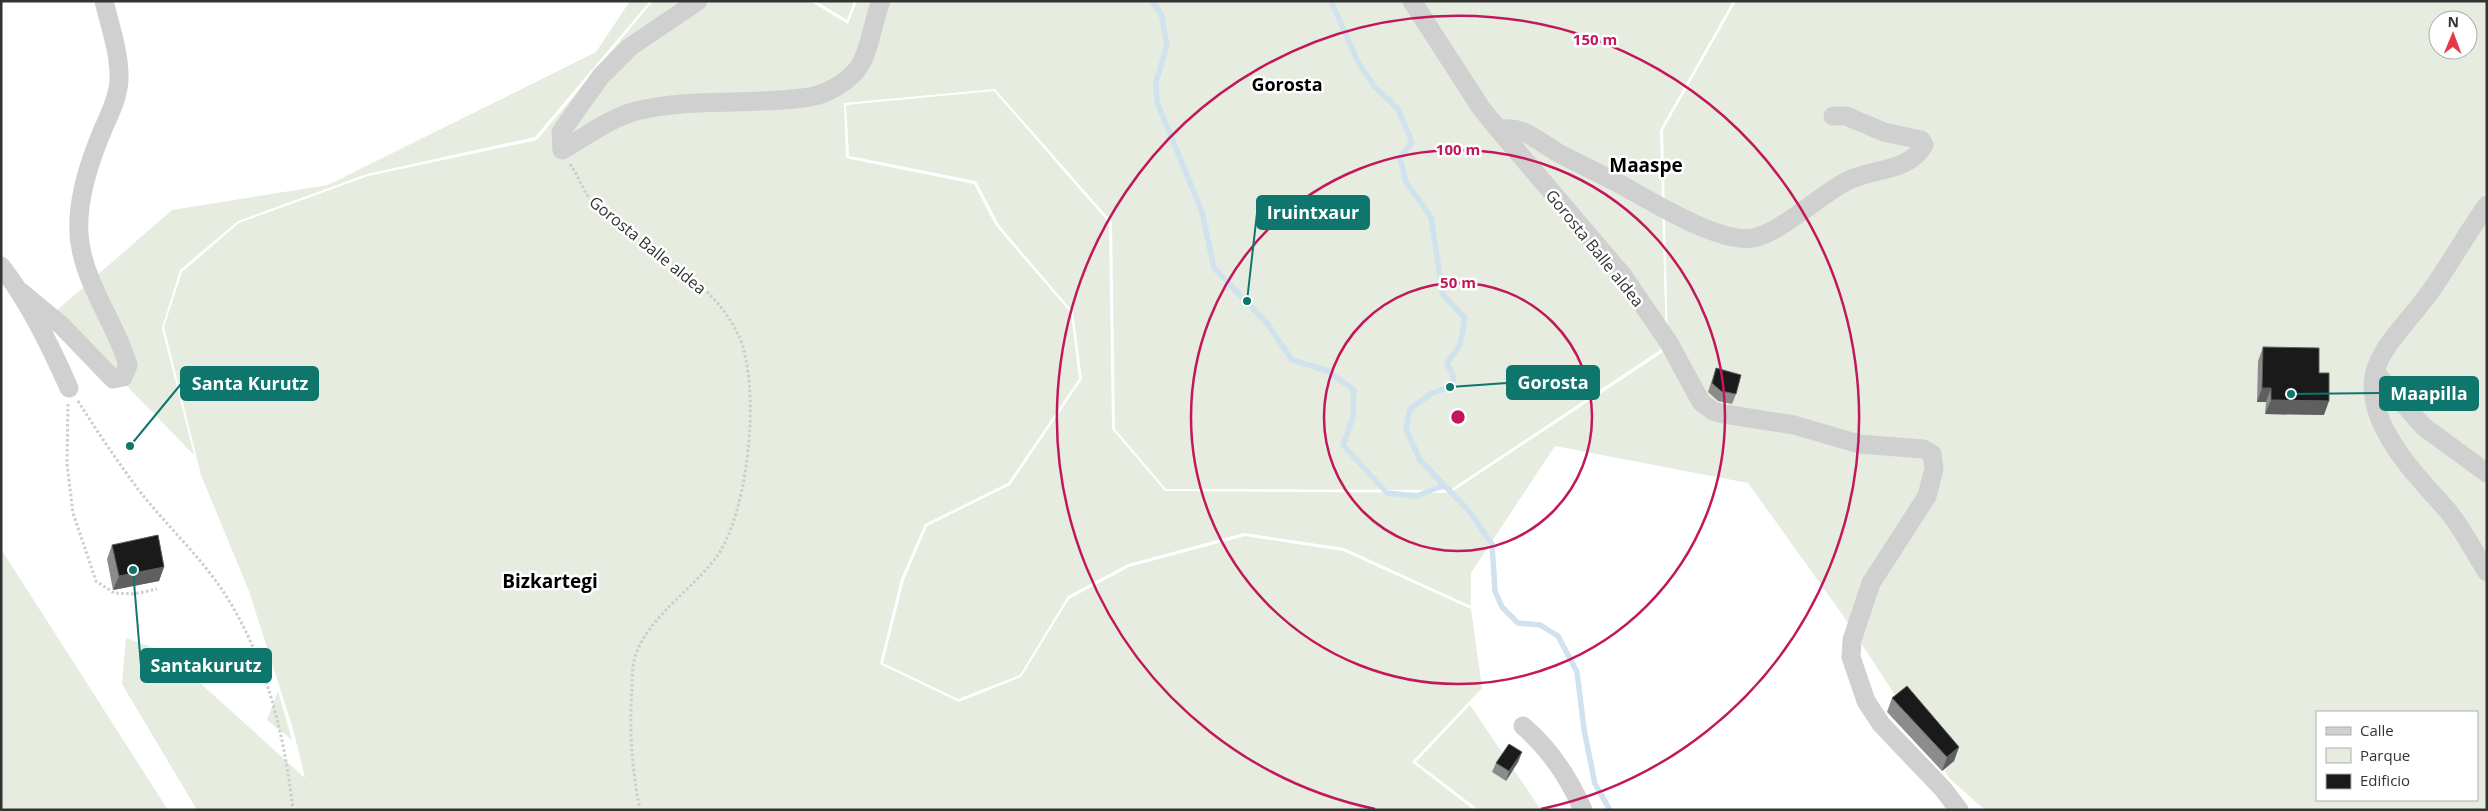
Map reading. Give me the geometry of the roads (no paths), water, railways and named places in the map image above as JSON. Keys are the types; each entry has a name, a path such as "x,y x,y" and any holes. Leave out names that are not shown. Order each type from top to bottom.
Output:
{"street":[{"path":"21,292 62,326 113,379 123,377 128,365 124,352 100,305 81,248 80,203 88,163 116,100 119,80 117,56 104,1"},
{"path":"698,1 630,47 601,76 560,132 562,150 634,112 675,104 810,97 833,90 856,71 868,49 872,26 881,1"},
{"name":"Gorosta Balle aldea","path":"1412,1 1481,108 1624,277 1669,343 1700,402 1712,411 1724,414 1794,425 1859,444 1923,449 1932,454 1934,469 1926,496 1871,584 1852,640 1851,657 1866,702 1881,724 1943,789 1959,810"},
{"path":"1499,130 1512,128 1528,133 1577,163 1673,213 1717,232 1737,238 1752,238 1765,234 1828,191 1853,178 1906,162 1920,152 1924,145 1921,140 1884,132 1846,116 1833,116"},
{"path":"2487,205 2434,285 2386,345 2375,372 2373,390 2376,405 2393,445 2410,470 2448,512 2487,572"},
{"path":"1,266 21,292 45,335 69,388"},
{"path":"2375,372 2424,427 2487,473"},
{"path":"1523,726 1542,742 1558,765 1583,810"}],"waterway":[{"path":"1152,1 1161,13 1167,45 1156,82 1157,102 1202,212 1214,268 1267,323 1292,360 1328,371 1354,390 1353,417 1343,445 1387,493 1417,496 1444,485"},
{"name":"Gorosta","path":"1331,1 1358,62 1374,86 1398,109 1412,142 1400,158 1406,182 1431,217 1443,295 1465,318 1460,345 1447,363 1454,378 1450,387 1432,393 1410,409 1406,429 1420,460 1469,511 1492,544 1495,591 1502,607 1518,623 1540,625 1558,636 1577,672 1584,729 1595,784 1610,810"}],"place":[{"name":"Iruintxaur","path":"1247,301"},
{"name":"Gorosta","path":"1450,387"},
{"name":"Maapilla","path":"2291,394"},
{"name":"Santa Kurutz","path":"130,446"},
{"name":"Santakurutz","path":"133,570"}],"district":[{"name":"Gorosta","path":"1287,85"},
{"name":"Maaspe","path":"1646,165"},
{"name":"Bizkartegi","path":"550,581"}]}
